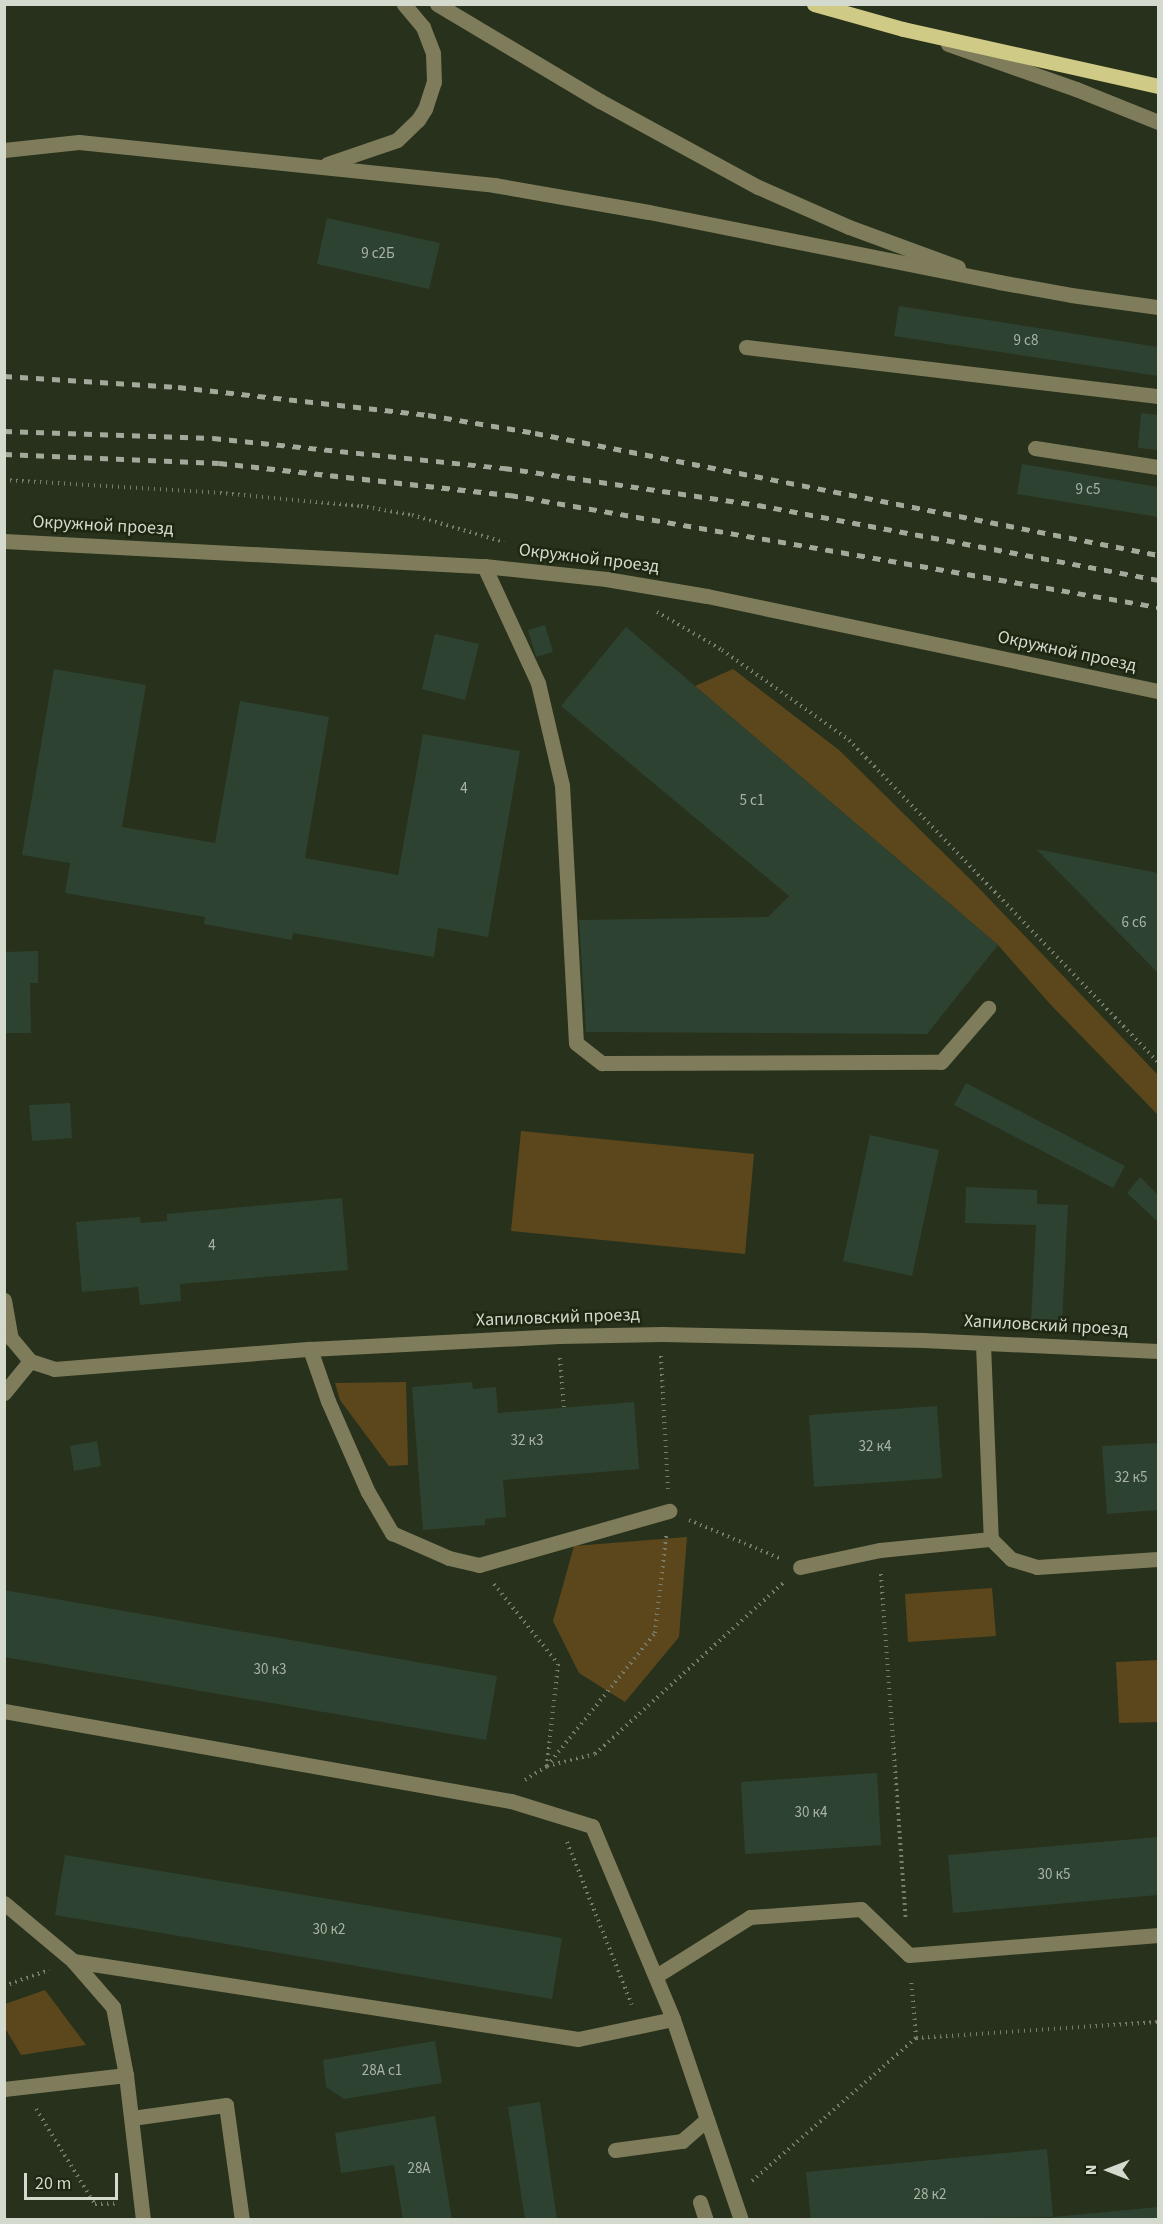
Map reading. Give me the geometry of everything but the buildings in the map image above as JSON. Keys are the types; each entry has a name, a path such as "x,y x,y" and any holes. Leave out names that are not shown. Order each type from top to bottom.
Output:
{"main road":[{"path":"814,4 903,29 1158,86"}],"street":[{"path":"322,165 397,140 418,120 425,109 434,82 433,53 423,27 404,4"},
{"path":"437,4 600,100 758,187 849,227 999,282"},
{"path":"903,29 1076,89 1158,122"},
{"path":"4,150 79,142 322,165 494,185 649,212 999,282 1158,307"},
{"path":"746,347 1158,396"},
{"path":"1035,448 1158,467"},
{"name":"Окружной проезд","path":"4,541 484,566 606,579 707,596 1158,691"},
{"path":"484,566 538,682 562,784 576,1043 603,1063 941,1062 988,1008"},
{"path":"4,1300 11,1338 30,1361 4,1393"},
{"name":"Хапиловский проезд","path":"30,1361 54,1369 310,1349 559,1336 662,1334 1158,1351"},
{"path":"983,1344 991,1539 1011,1559 1037,1567 1158,1559"},
{"path":"310,1349 316,1372 341,1432 368,1492 392,1533 448,1558 479,1565 669,1511"},
{"path":"800,1567 880,1550 991,1539"},
{"path":"4,1711 511,1800 592,1826 673,2019 741,2220"},
{"path":"4,1904 73,1961 112,2007 126,2075 143,2220"},
{"path":"656,1976 750,1917 861,1909 909,1955 1158,1935"},
{"path":"73,1961 578,2039 673,2019"},
{"path":"4,2089 126,2075"},
{"path":"132,2118 226,2105 242,2220"},
{"path":"615,2150 682,2141 707,2119"},
{"path":"700,2202 706,2220"}],"path":[{"path":"4,480 220,493 361,506 412,515 511,544"},
{"path":"655,611 770,682 849,740 1158,1062"},
{"path":"511,1800 517,1786 547,1766 655,1633 669,1511 662,1334"},
{"path":"559,1336 564,1408"},
{"path":"547,1766 595,1754 800,1567 669,1511"},
{"path":"479,1565 558,1664 547,1766"},
{"path":"566,1840 635,2013"},
{"path":"4,1986 44,1972"},
{"path":"916,2038 1158,2022"},
{"path":"22,2087 95,2204 141,2202"}],"shaded area":[{"path":"733,669 839,750 973,882 1158,1075 1158,1115 1051,1005 998,945 695,686"},
{"path":"521,1131 754,1154 745,1254 511,1231"},
{"path":"406,1382 408,1465 389,1466 340,1400 335,1383"},
{"path":"687,1537 679,1637 625,1702 579,1673 553,1621 574,1546"},
{"path":"992,1588 996,1636 908,1642 905,1594"},
{"path":"1158,1660 1158,1722 1119,1723 1116,1662"},
{"path":"45,1990 86,2045 21,2055 5,2028 5,2004"}],"railway":[{"path":"4,376 178,387 428,415 535,433 1158,555"},
{"path":"4,431 213,438 504,468 758,505 1158,580"},
{"path":"4,454 219,463 510,495 1158,607"}]}
